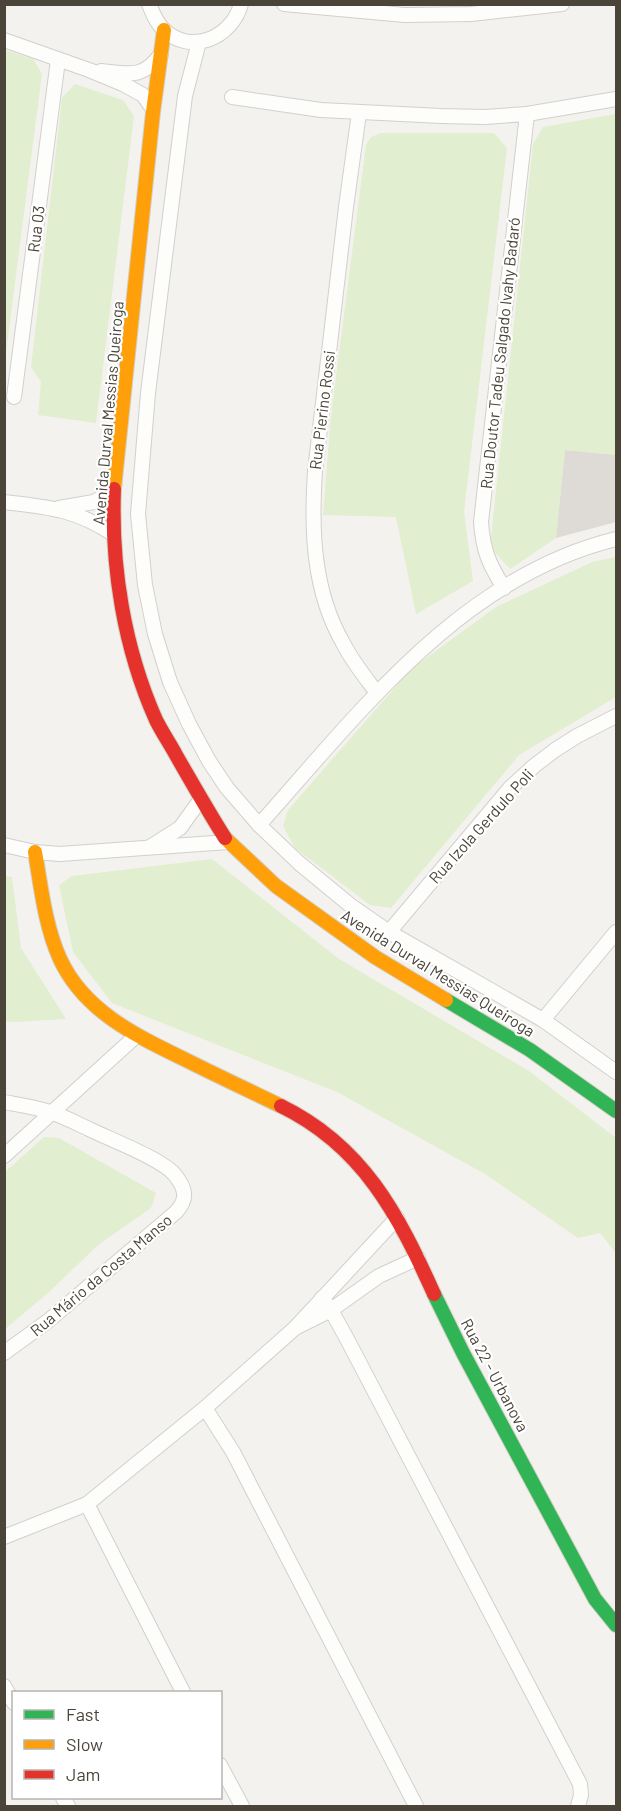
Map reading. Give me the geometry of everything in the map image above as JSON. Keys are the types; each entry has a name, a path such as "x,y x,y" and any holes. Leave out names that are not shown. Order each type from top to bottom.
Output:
{"street":[{"path":"149,4 154,19 164,30 180,40 199,42 219,36 227,30 234,22 242,4"},
{"path":"284,4 405,15 471,14 562,4"},
{"name":"Avenida Durval Messias Queiroga","path":"164,30 153,109 114,490 113,534 117,580 130,643 141,682 157,721 228,842 276,886 375,957 530,1050 616,1111"},
{"path":"4,40 123,84 143,95 153,109"},
{"name":"Avenida Durval Messias Queiroga","path":"199,42 185,96 148,393 138,514 145,585 154,634 170,682 189,724 226,788 298,863 389,932 543,1020 616,1072"},
{"path":"89,70 139,73 148,68 162,52"},
{"name":"Rua 03","path":"14,397 58,60"},
{"path":"232,97 321,110 441,116 527,114 616,99"},
{"name":"Rua Pierino Rossi","path":"359,113 345,207 312,513 315,554 323,593 332,620 341,641 377,693"},
{"name":"Rua Doutor Tadeu Salgado Ivahy Badaró","path":"504,588 493,570 483,543 481,522 527,114"},
{"path":"57,508 94,502 114,490"},
{"path":"4,502 57,508 89,519 113,534"},
{"path":"260,825 377,693 434,638 504,588 571,553 616,539"},
{"name":"Rua Izola Gerdulo Poli","path":"389,932 510,788 555,750 616,716"},
{"path":"148,848 180,828 201,799"},
{"path":"4,845 35,852 60,854 228,842"},
{"name":"Rua 22 - Urbanova","path":"35,852 53,939 69,976 82,994 99,1011 136,1036 293,1112 313,1124 340,1144 366,1172 397,1218 462,1350 589,1588 616,1625"},
{"path":"543,1020 616,932"},
{"path":"4,1156 136,1036"},
{"path":"4,1102 53,1113"},
{"name":"Rua Mário da Costa Manso","path":"4,1353 48,1322 176,1212 183,1205 185,1198 175,1175 163,1166 53,1113"},
{"path":"4,1537 87,1504 205,1408 295,1328 397,1218"},
{"path":"295,1328 332,1310 379,1276 418,1258"},
{"path":"322,1298 332,1310 580,1784 581,1795 578,1806"},
{"path":"205,1408 233,1452 416,1806"},
{"path":"87,1504 182,1691"},
{"path":"4,1686 12,1700"},
{"path":"222,1769 242,1806"}],"green space":[{"path":"5,50 33,59 42,74 5,360"},
{"path":"75,84 123,100 134,116 96,423 38,415 41,382 31,367 62,98"},
{"path":"616,114 616,455 565,450 556,538 510,569 490,547 533,144 543,127"},
{"path":"381,133 494,133 507,148 464,512 473,581 416,614 396,517 323,515 331,415 366,145 371,137"},
{"path":"616,557 616,697 519,755 391,908 370,905 295,848 283,826 288,810 411,669 496,607 592,562"},
{"path":"212,859 339,959 529,1071 616,1138 616,1253 600,1233 578,1238 485,1174 337,1092 112,1003 73,952 59,885 72,876"},
{"path":"4,876 12,877 21,948 66,1019 5,1021"},
{"path":"44,1137 59,1138 156,1193 151,1208 98,1245 48,1293 5,1329 5,1172"}],"building":[{"path":"565,450 616,455 616,522 556,538"}],"traffic: fast":[{"path":"446,1000 530,1050 616,1111"},
{"path":"434,1294 463,1353 595,1599 616,1625"}],"traffic: slow":[{"path":"114,489 153,112 164,30"},
{"path":"225,838 276,886 375,957 446,1000"},
{"path":"35,852 44,906 55,946 71,978 84,994 99,1009 133,1033 281,1106"}],"traffic: jam":[{"path":"114,489 115,548 122,607 145,693 156,720 225,838"},
{"path":"281,1106 310,1122 334,1141 375,1185 406,1236 434,1294"}]}
